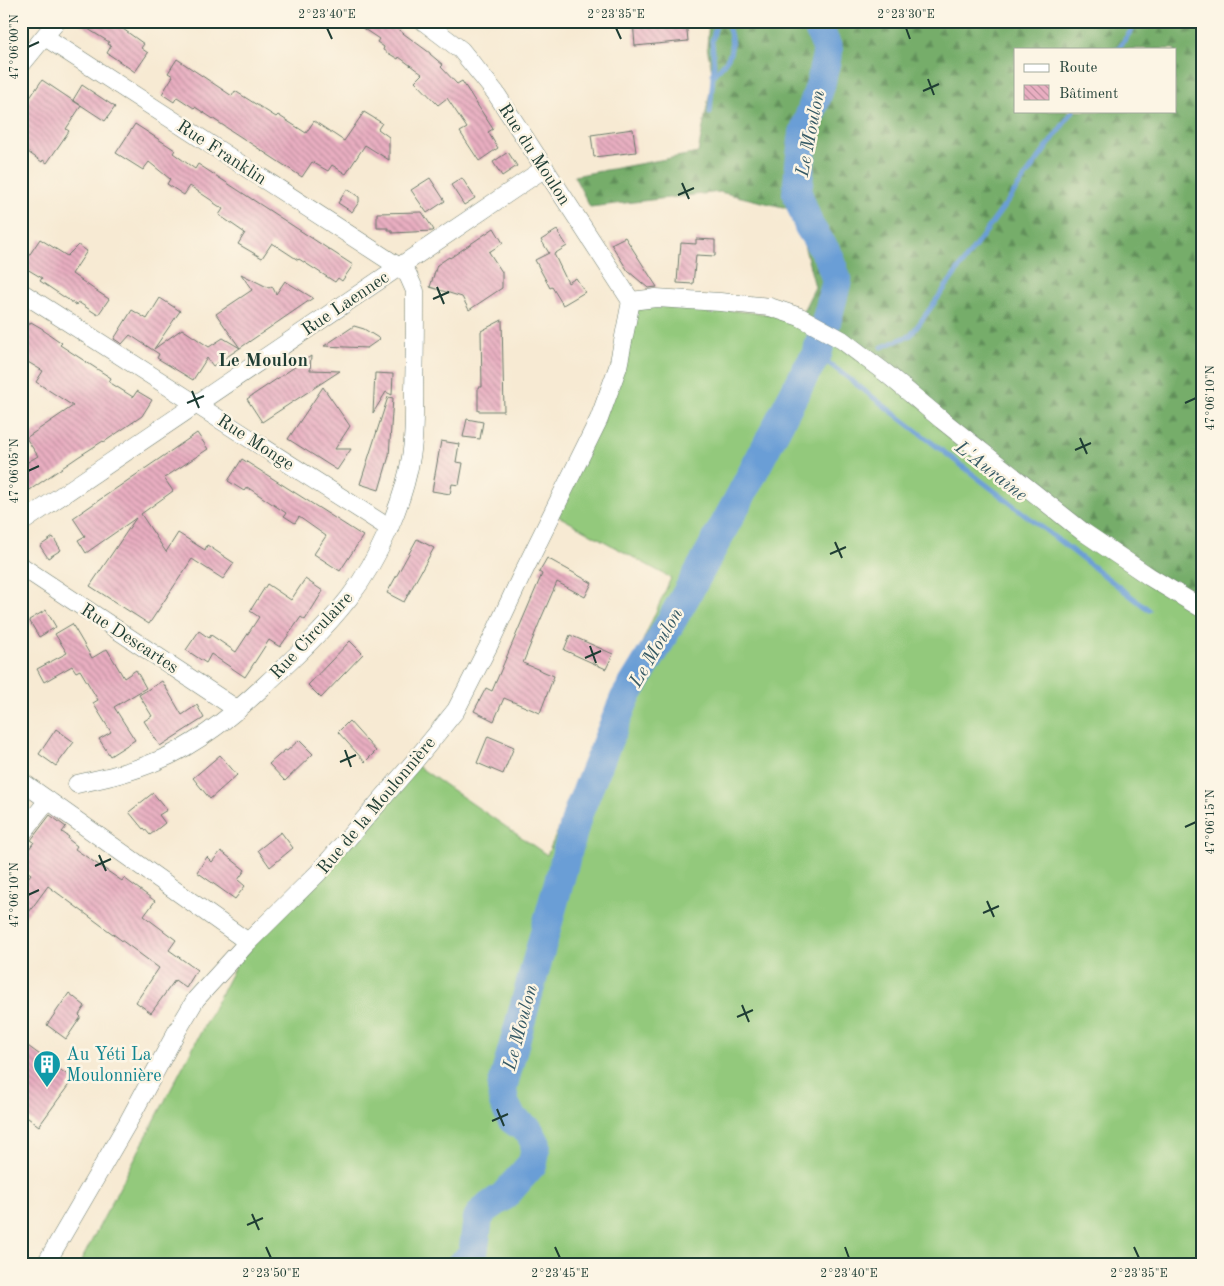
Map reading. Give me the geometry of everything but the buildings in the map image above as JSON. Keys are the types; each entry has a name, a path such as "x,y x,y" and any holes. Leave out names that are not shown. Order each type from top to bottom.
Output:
{"street":[{"path":"21,64 57,21"},
{"name":"Rue du Moulon","path":"423,21 461,50 495,92 632,301"},
{"name":"Rue Franklin","path":"45,37 399,267"},
{"name":"Rue Laennec","path":"21,523 545,168"},
{"name":"Rue Circulaire","path":"77,784 117,775 158,761 194,742 238,710 303,650 349,598 369,568 389,528 402,495 411,456 414,412 415,291 408,275 399,267"},
{"name":"Rue Monge","path":"21,292 389,528"},
{"path":"632,301 656,298 720,302 770,307 800,317 842,340 887,374 1082,531 1150,577 1203,609"},
{"name":"Rue de la Moulonnière","path":"45,1265 196,999 248,942 318,873 456,710 599,419 618,367 632,301"},
{"name":"Rue Descartes","path":"21,566 238,710"},
{"path":"21,781 248,942"},
{"path":"21,835 48,800"}],"green space":[{"path":"709,21 1203,21 1203,578 1195,593 1150,577 800,317 815,287 803,241 787,208 720,192 590,207 574,176 698,153 713,76 707,47"},
{"path":"631,301 800,317 1195,593 1203,578 1203,1265 79,1265 248,942 413,763 547,855 671,578 553,513 599,419"}],"waterway":[{"path":"710,113 714,65 712,41 717,21"},
{"path":"713,75 726,61 731,52 731,38 725,21"},
{"name":"Le Moulon","path":"461,1265 473,1254 478,1218 484,1210 504,1196 533,1163 536,1144 529,1131 512,1119 504,1103 502,1088 578,813 625,698 698,574 805,373 817,354 837,281 829,257 809,226 797,193 804,133 820,86 828,50 815,21"},
{"path":"1119,48 1138,21"},
{"path":"882,347 911,335 1072,112"},
{"name":"L'Auraine","path":"817,354 1149,610"}],"place":[{"name":"Au Yéti La Moulonnière","path":"47,1088"}],"district":[{"name":"Le Moulon","path":"263,359"}]}
